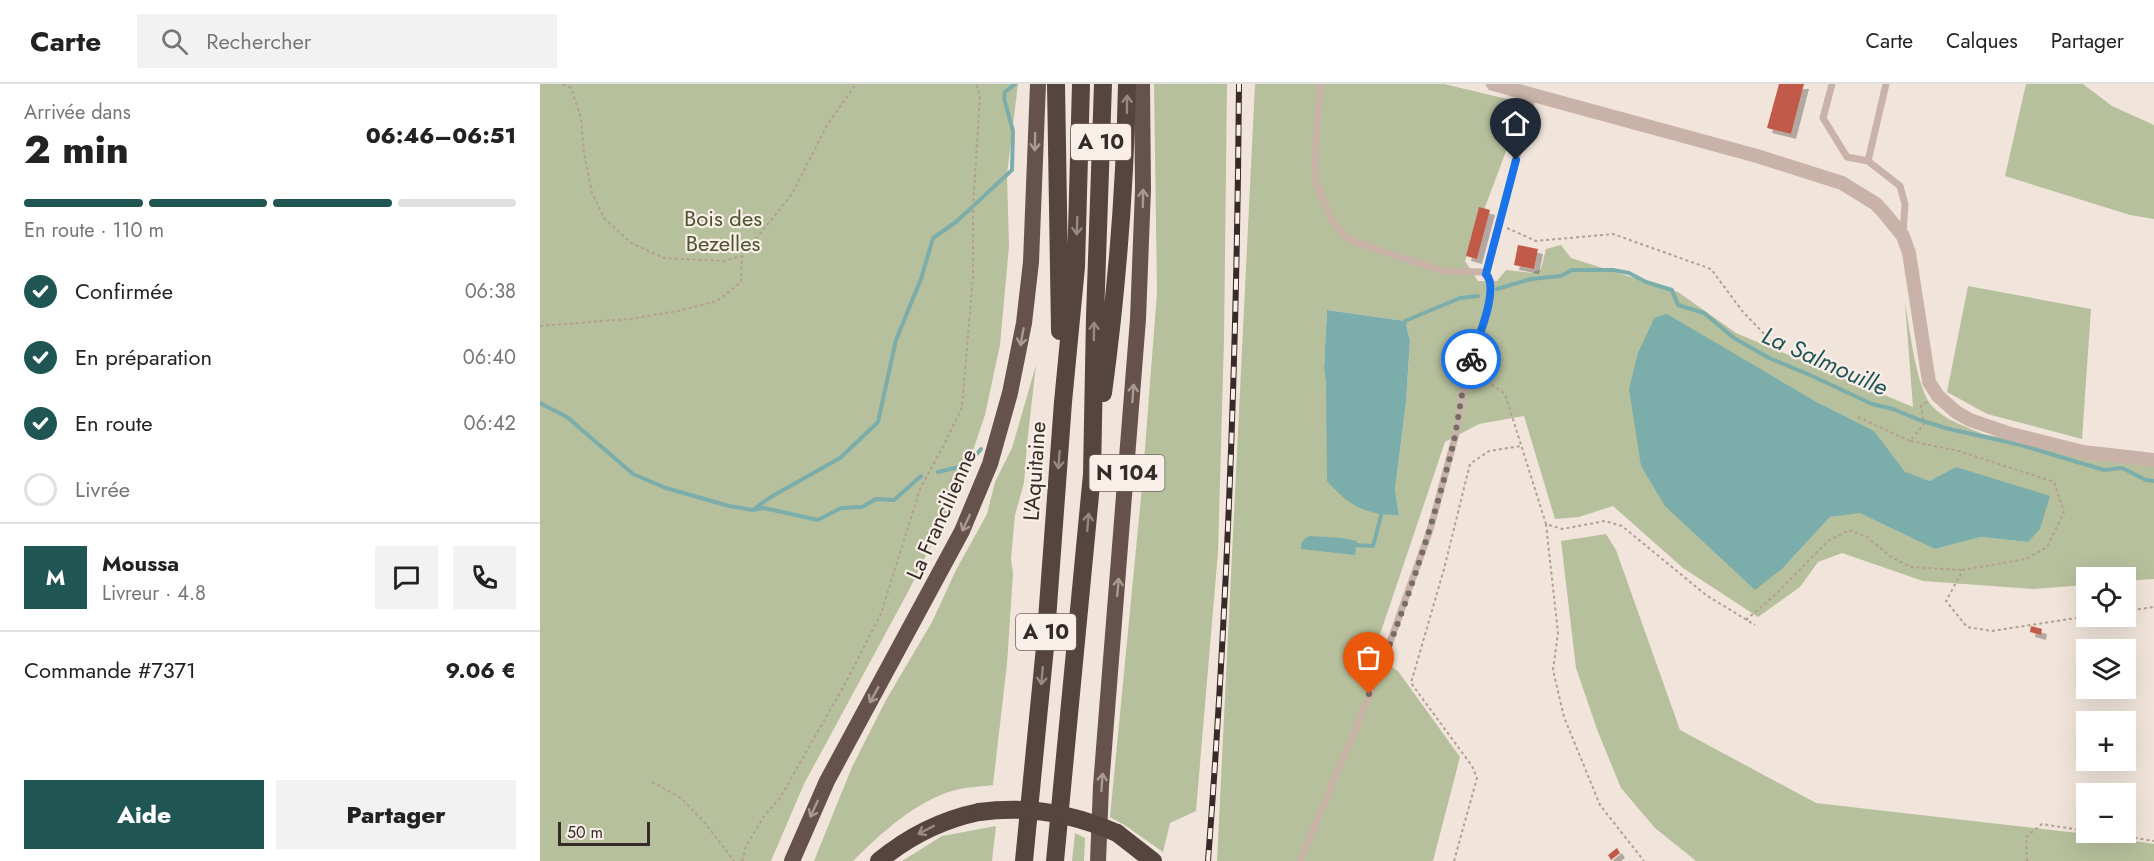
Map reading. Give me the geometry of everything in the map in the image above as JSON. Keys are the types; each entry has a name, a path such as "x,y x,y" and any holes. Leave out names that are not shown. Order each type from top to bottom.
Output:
{"highway":[{"name":"La Francilienne","path":"792,861 831,774 958,539 982,487 993,456 1010,393 1024,323 1031,262 1038,84"},
{"path":"1056,84 1063,402"},
{"name":"L'Aquitaine","path":"1024,861 1044,658 1063,402 1076,267 1081,84"},
{"name":"A 10","path":"1055,861 1092,474 1103,84"},
{"path":"1092,474 1119,267 1127,84"},
{"name":"N 104","path":"1098,861 1101,786 1138,319 1143,189 1142,84"},
{"path":"879,861 903,842 928,828 979,812 1005,808 1048,811 1080,818 1117,833 1153,861"}],"street":[{"path":"1494,84 1756,156 1842,183 1876,204 1903,236 1909,253 1929,382 1938,396 1956,412 1970,420 2012,434 2083,452 2154,460"}],"lane":[{"path":"1300,861 1378,673 1426,540 1457,430 1468,367 1487,314 1491,282 1486,274 1479,271 1443,271 1357,243 1346,237 1333,222 1316,183 1320,84"},
{"path":"1832,84 1823,118 1847,157 1868,161 1900,186 1905,204 1903,236"},
{"path":"1868,161 1886,84"},
{"path":"1486,274 1533,95"}],"path":[{"path":"563,84 571,88 581,118 584,153 592,193 604,218 631,243 664,258 723,261 742,256 792,194 827,125 856,84"},
{"path":"742,861 746,846 765,815 780,798 846,682 881,614 920,489 962,407 973,276 973,207 980,95 976,84"},
{"path":"1498,225 1536,241 1613,234 1711,269 1743,312 1772,342"},
{"path":"540,326 629,319 678,311 717,301 741,282 742,256"},
{"path":"1468,367 1505,394 1546,524 1558,633 1553,670 1564,717 1600,805 1644,861"},
{"path":"1910,441 1924,424 1921,406 1938,396"},
{"path":"1746,620 1778,593 1828,541 1849,530 1868,537 1891,557 1911,567 1963,570 2026,560 2047,547 2064,512 2054,482 1959,451 1910,441 1858,417"},
{"path":"1454,861 1477,778 1472,766 1411,683 1444,569 1470,464 1489,451 1521,446"},
{"path":"1546,524 1563,529 1605,521 1622,526 1706,595 1755,625"},
{"path":"1963,570 1946,601 1967,627 1992,631 2076,618"},
{"path":"2136,610 2154,607"},
{"path":"652,782 681,798 705,823 734,861"},
{"path":"2027,861 2026,837 2042,824 2076,829"},
{"path":"2136,838 2154,841"}],"green space":[{"name":"Bois des Bezelles","path":"540,84 1018,84 1007,174 1009,246 1000,345 985,415 963,480 908,592 804,784 771,861 540,861"},
{"path":"1154,84 1227,84 1224,340 1218,552 1196,811 1170,823 1163,852 1110,817 1142,487 1157,292"},
{"path":"1255,84 1444,84 1524,103 1465,261 1478,281 1497,281 1506,270 1532,273 1541,269 1546,249 1561,245 1571,258 1678,292 1736,333 1913,407 1905,303 1914,358 1922,387 1933,407 1944,416 1983,434 2154,466 2154,579 2136,580 2136,567 2076,567 2076,586 2033,589 1923,581 1842,553 1818,562 1800,587 1758,617 1683,568 1613,506 1579,517 1555,519 1524,416 1479,424 1445,442 1373,655 1398,671 1460,757 1433,861 1217,861","holes":["1327,310 1405,321 1410,340 1406,403 1395,489 1399,516 1388,514 1326,384 1324,368","1813,400 1873,431 1905,473 1930,481 2028,542 1981,537 1935,549 1860,512 1830,517 1783,568"]},
{"path":"2026,84 2083,84 2112,106 2154,125 2154,219 2130,215 2005,176"},
{"path":"1968,286 2091,309 2082,439 1987,414 1947,392"},
{"path":"1036,365 1024,483 1015,515 1007,664 993,785 957,790 925,803 886,830 853,861 814,861 852,767 886,700 932,622 956,570 987,514 995,482 1012,448"},
{"path":"1606,534 1616,550 1680,730 1816,803 2076,833 2076,843 2136,841 2154,844 2154,861 1696,861 1655,828 1621,788 1598,732 1576,668 1561,541"},
{"path":"996,826 992,861 902,861 942,836"},
{"path":"1075,833 1085,838 1084,861 1072,861"}],"water":[{"path":"1327,310 1405,321 1410,340 1406,403 1395,489 1399,516 1375,513 1360,508 1343,497 1327,481 1324,368"},
{"path":"1667,314 1813,400 1874,431 1905,472 1930,481 1956,467 2050,496 2040,529 2028,542 1981,537 1935,549 1860,513 1830,517 1783,568 1755,590 1665,506 1641,466 1629,389 1638,353 1654,318"},
{"path":"1310,536 1357,541 1355,555 1301,549 1303,541"}],"building":[{"path":"1779,84 1804,84 1791,134 1767,128"},
{"path":"1479,207 1490,210 1477,259 1466,256"},
{"path":"1518,245 1538,249 1534,269 1514,265"},
{"path":"2031,626 2042,629 2041,635 2030,632"},
{"path":"1617,848 1620,853 1611,860 1608,855"}],"waterway":[{"path":"753,510 769,498 840,458 878,422 896,340 921,279 933,238 956,222 1012,170 1013,131 1004,98 1005,92 1015,84"},
{"name":"La Salmouille","path":"1497,289 1531,279 1561,276 1572,270 1613,270 1629,273 1646,282 1672,290 1678,305 1704,313 1734,338 1769,358 1872,404 1893,409 1945,428 2021,445 2104,470 2122,468 2146,480 2154,481"},
{"name":"La Salmouille","path":"1404,326 1405,321 1460,298 1478,296"},
{"name":"La Salmouille","path":"540,403 567,417 633,474 666,488 729,506 753,510 764,508 818,520 841,508 862,507 876,499 894,500 921,476"},
{"name":"La Salmouille","path":"938,472 968,465 981,449"},
{"name":"La Salmouille","path":"1354,545 1373,546 1382,512"}],"railway":[{"path":"1208,861 1221,667 1230,472 1239,84"}],"way so far":[{"path":"1369,694 1404,605 1441,494 1471,359"}],"route":[{"path":"1471,359 1487,314 1491,282 1486,274 1516,160"}]}
